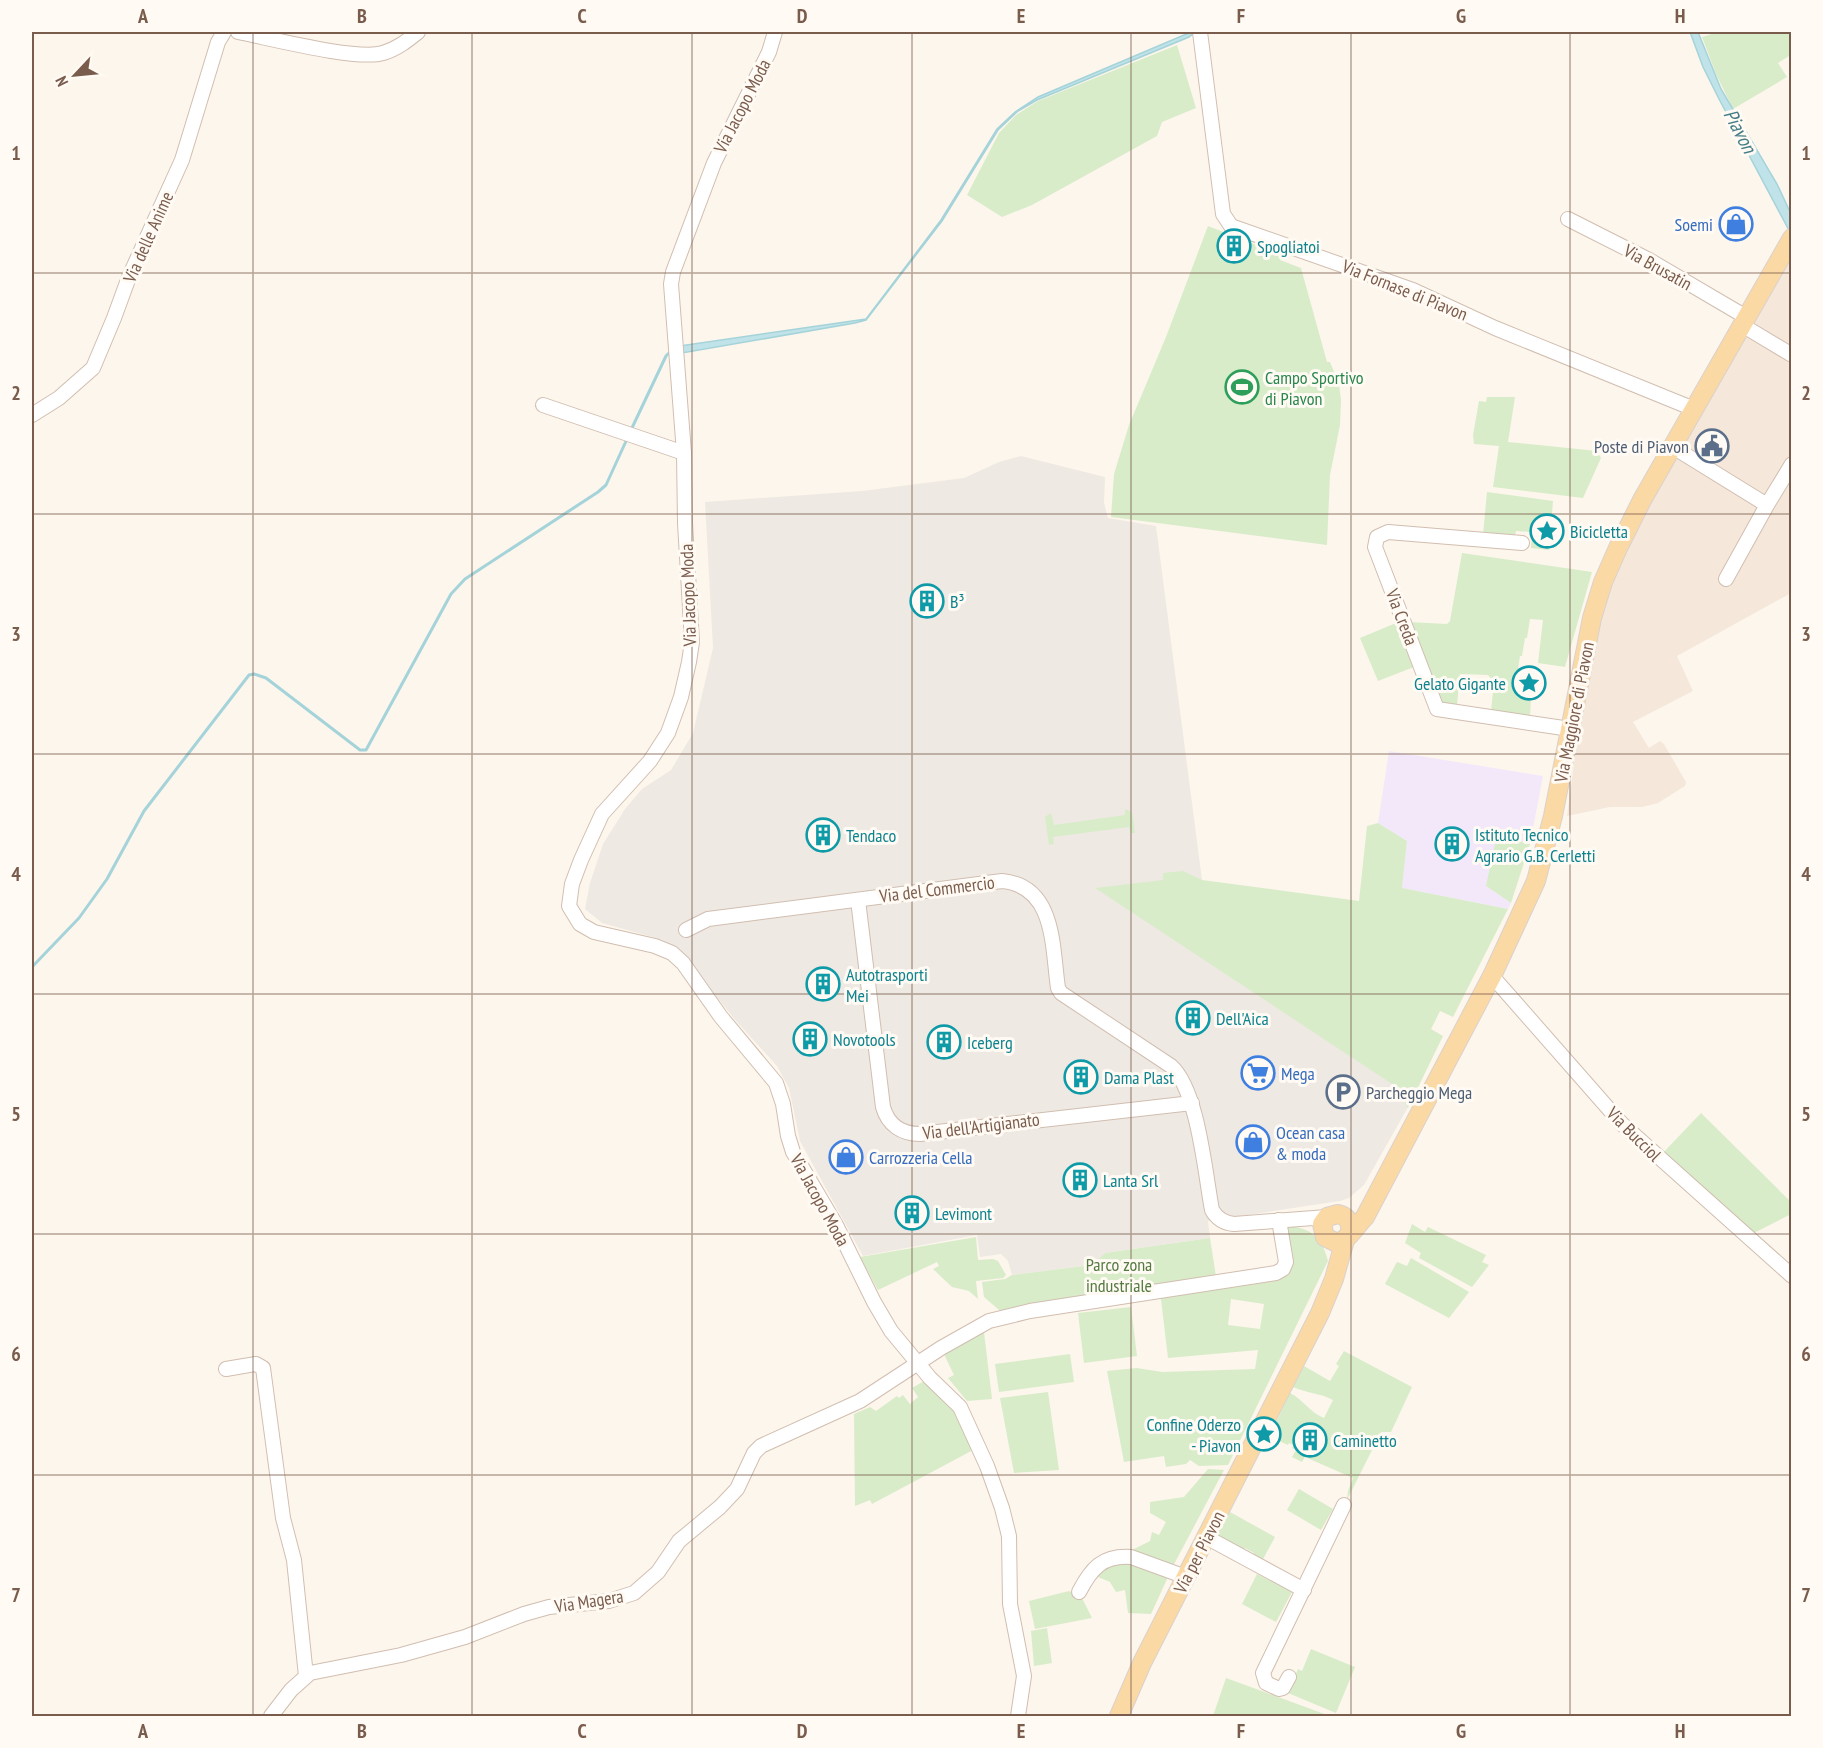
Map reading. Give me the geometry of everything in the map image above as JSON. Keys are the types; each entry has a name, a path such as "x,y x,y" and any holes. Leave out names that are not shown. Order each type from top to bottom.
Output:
{"main road":[{"name":"Via Maggiore di Piavon","path":"1337,1230 1365,1217 1492,976 1527,904 1541,866 1553,816 1592,618 1603,582 1629,525 1791,239"},
{"name":"Via per Piavon","path":"1119,1716 1142,1664 1320,1313 1334,1279 1337,1230"}],"street":[{"name":"Via delle Anime","path":"32,415 59,398 93,368 129,277 182,160 218,42 224,32"},
{"path":"238,32 354,54 373,55 392,50 418,32"},
{"name":"Via Jacopo Moda","path":"776,32 769,52 714,163 673,272 671,284 684,453 685,523 692,642 681,697 668,733 650,761 602,814 572,884 569,906 580,924 594,932 655,946 672,953 683,963 721,1017 776,1083 793,1152 836,1225 891,1331 916,1363 960,1407 987,1466 1009,1536 1010,1604 1024,1676 1018,1716"},
{"name":"Via Fornase di Piavon","path":"1200,32 1223,214 1231,226 1413,290 1495,328 1694,409"},
{"name":"Via Brusatin","path":"1568,219 1649,260 1744,321 1791,355"},
{"path":"543,405 684,453"},
{"path":"1672,447 1767,505"},
{"path":"1726,579 1791,464"},
{"name":"Via Creda","path":"1522,543 1388,532 1377,537 1375,547 1437,709 1570,729"},
{"name":"Via del Commercio","path":"686,930 708,919 1002,880 1026,888 1038,897 1049,921 1058,988 1061,993 1171,1066 1184,1082 1192,1103 1212,1210 1215,1215 1226,1223 1234,1224 1294,1220 1337,1230"},
{"name":"Via dell'Artigianato","path":"858,900 883,1107 890,1121 900,1130 920,1134 1192,1103"},
{"name":"Via Bucciol","path":"1492,976 1622,1124 1791,1276"},
{"path":"916,1363 986,1322 1006,1316 1276,1273 1283,1269 1286,1262 1279,1220"},
{"name":"Via Magera","path":"306,1676 310,1673 401,1655 465,1637 539,1610 562,1605 609,1601 634,1593 658,1572 679,1541 720,1507 737,1489 754,1453 760,1446 860,1401 916,1363"},
{"path":"226,1369 256,1364 262,1368 283,1518 294,1560 306,1676 291,1690 271,1716"},
{"path":"1289,1677 1283,1688 1279,1689 1266,1683 1263,1673 1344,1505"},
{"path":"1206,1537 1304,1590"},
{"path":"1079,1592 1094,1568 1106,1561 1124,1557 1131,1557 1186,1577"}],"shaded area":[{"path":"1791,247 1791,593 1677,656 1693,691 1633,722 1649,748 1660,741 1664,744 1686,782 1685,786 1658,803 1642,807 1610,807 1567,816 1582,705 1598,624 1625,547"},
{"path":"1021,456 1105,477 1104,503 1108,518 1156,526 1202,880 1190,930 1416,1093 1364,1185 1349,1198 1208,1221 1210,1238 1105,1253 1092,1265 1012,1275 1008,1261 1001,1254 980,1257 977,1235 863,1256 800,1141 789,1088 777,1066 736,1021 687,960 663,940 602,923 585,909 590,883 603,844 625,809 642,789 671,770 693,733 713,648 705,502 862,491 964,478 999,462"},
{"path":"1389,751 1543,776 1530,844 1501,837 1486,886 1511,903 1508,909 1402,888 1407,841 1378,823"}],"green space":[{"path":"1718,32 1791,32 1791,59 1789,56 1778,63 1787,77 1733,109 1702,37"},
{"path":"1177,45 1196,108 1162,122 1157,136 1032,205 1002,217 967,195 999,133 1016,115 1038,101"},
{"name":"Campo Sportivo di Piavon","path":"1208,226 1282,255 1280,260 1301,268 1327,362 1330,362 1339,384 1341,400 1340,425 1330,475 1327,545 1111,517 1114,474 1129,425 1166,337"},
{"path":"1487,397 1515,397 1508,442 1597,451 1601,458 1583,498 1493,487 1499,446 1474,444 1473,435 1479,401 1486,402"},
{"path":"1487,492 1553,501 1549,550 1531,548 1532,532 1516,531 1515,536 1483,535"},
{"path":"1462,553 1592,572 1565,667 1538,663 1543,620 1530,619 1517,676 1532,678 1530,717 1491,711 1494,682 1488,675 1460,674 1457,705 1442,703 1408,622 1447,624 1450,621"},
{"path":"1396,623 1414,667 1378,681 1360,638"},
{"path":"1125,809 1132,812 1135,833 1131,833 1129,827 1053,837 1054,844 1049,845 1045,817 1051,813 1054,825 1125,815"},
{"path":"1378,823 1407,841 1402,888 1508,909 1453,1017 1440,1011 1431,1029 1443,1036 1408,1108 1392,1084 1095,888 1163,880 1163,873 1183,871 1202,880 1359,901 1367,826"},
{"path":"1500,837 1530,844 1511,903 1486,886 1496,839"},
{"path":"1701,1113 1791,1202 1791,1214 1750,1235 1661,1155"},
{"path":"1412,1224 1425,1232 1428,1227 1486,1255 1482,1262 1489,1265 1472,1287 1419,1258 1421,1253 1405,1243"},
{"name":"Parco zona industriale","path":"1280,1226 1290,1226 1312,1233 1325,1251 1328,1261 1228,1465 1199,1466 1190,1460 1186,1464 1166,1467 1164,1456 1124,1462 1107,1371 1137,1368 1162,1372 1255,1369 1258,1350 1168,1358 1160,1291 1006,1316 984,1297 982,1282 1005,1279 1012,1275 1092,1265 1105,1253 1210,1238 1217,1283 1283,1269","holes":["1231,1299 1264,1304 1260,1329 1228,1325"]},
{"path":"976,1237 978,1260 998,1261 1006,1275 1003,1278 976,1281 978,1299 969,1291 952,1287 933,1269 939,1266 937,1262 878,1290 860,1257"},
{"path":"1411,1258 1469,1292 1449,1318 1385,1284 1397,1262 1407,1266"},
{"path":"1131,1307 1137,1356 1084,1363 1078,1313"},
{"path":"983,1324 992,1399 967,1401 948,1378 954,1375 941,1348"},
{"path":"1344,1351 1412,1387 1391,1432 1381,1432 1347,1500 1353,1478 1305,1457 1302,1462 1292,1457 1296,1450 1292,1448 1294,1445 1267,1441 1290,1393 1324,1418 1333,1400 1293,1387 1304,1366 1330,1381 1339,1366 1336,1364"},
{"path":"1070,1354 1074,1382 999,1392 995,1364"},
{"path":"924,1381 950,1400 975,1449 872,1504 870,1500 855,1506 854,1414 870,1407 876,1411 897,1396 899,1398 903,1395 910,1404 918,1397 912,1388"},
{"path":"1048,1392 1059,1470 1014,1473 1000,1398"},
{"path":"1208,1469 1224,1470 1172,1568 1132,1550 1150,1541 1152,1532 1159,1535 1166,1522 1150,1513 1150,1502 1184,1497"},
{"path":"1299,1489 1333,1509 1321,1530 1287,1510"},
{"path":"1230,1512 1275,1537 1261,1563 1252,1558 1254,1553 1245,1548 1242,1552 1216,1538"},
{"path":"1120,1557 1168,1577 1151,1614 1128,1613 1125,1590 1116,1592 1110,1582 1098,1577 1102,1563"},
{"path":"1257,1574 1292,1592 1276,1622 1242,1604"},
{"path":"1069,1591 1082,1598 1092,1618 1035,1629 1029,1601"},
{"path":"1047,1628 1052,1663 1034,1666 1031,1631"},
{"path":"1311,1649 1355,1667 1336,1713 1288,1693 1298,1669 1302,1671"},
{"path":"1226,1678 1330,1716 1213,1716"}],"water":[{"path":"1195,32 1189,37 1037,100 1018,111 998,130 942,221 866,320 682,353 679,346 866,319 941,220 997,129 1015,112 1038,97"},
{"name":"Piavon","path":"1690,32 1698,32 1721,89 1777,184 1791,214 1791,234 1703,67"}],"waterway":[{"path":"631,430 666,356 671,351"},
{"path":"32,967 79,918 107,879 144,811 249,675 254,674 266,678 360,750 366,750 451,594 465,579 606,485 627,439"}],"place":[{"name":"Soemi","path":"1736,224"},
{"name":"Spogliatoi","path":"1234,246"},
{"name":"Campo Sportivo di Piavon","path":"1242,387"},
{"name":"Poste di Piavon","path":"1712,446"},
{"name":"Bicicletta","path":"1547,531"},
{"name":"B³","path":"927,601"},
{"name":"Gelato Gigante","path":"1529,683"},
{"name":"Tendaco","path":"823,835"},
{"name":"Istituto Tecnico Agrario G.B. Cerletti","path":"1452,844"},
{"name":"Autotrasporti Mei","path":"823,984"},
{"name":"Dell'Aica","path":"1193,1018"},
{"name":"Novotools","path":"810,1039"},
{"name":"Iceberg","path":"944,1042"},
{"name":"Mega","path":"1258,1073"},
{"name":"Dama Plast","path":"1081,1077"},
{"name":"Parcheggio Mega","path":"1343,1092"},
{"name":"Ocean casa & moda","path":"1253,1142"},
{"name":"Carrozzeria Cella","path":"846,1157"},
{"name":"Lanta Srl","path":"1080,1180"},
{"name":"Levimont","path":"912,1213"},
{"name":"Confine Oderzo - Piavon","path":"1264,1434"},
{"name":"Caminetto","path":"1310,1440"}]}
